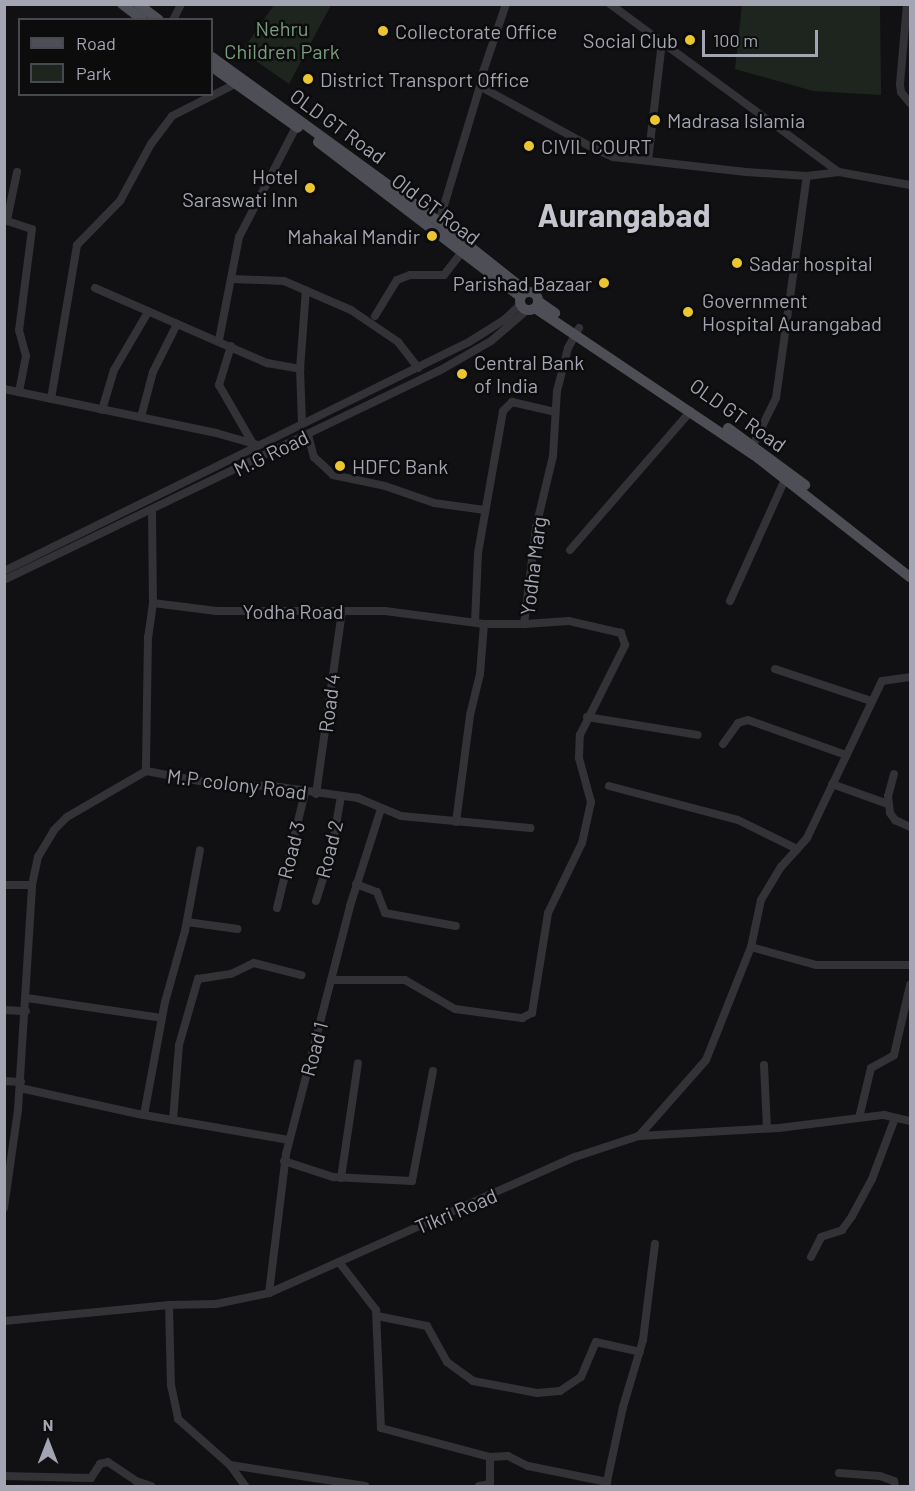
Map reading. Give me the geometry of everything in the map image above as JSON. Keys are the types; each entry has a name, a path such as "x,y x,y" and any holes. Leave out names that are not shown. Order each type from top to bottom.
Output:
{"main road":[{"path":"122,4 141,18"},
{"path":"138,4 156,18"},
{"name":"OLD GT Road","path":"213,58 439,222 528,302 577,330 753,445 910,568"},
{"name":"Old GT Road","path":"213,69 296,127 528,302"},
{"name":"OLD GT Road","path":"577,330 785,479 910,577"}],"street":[{"path":"174,18 181,4"},
{"path":"439,222 506,4"},
{"path":"907,4 900,84 901,92 910,103"},
{"path":"615,6 839,172"},
{"path":"648,161 662,41"},
{"path":"482,83 487,92 605,154 648,161 807,176 839,172 910,185"},
{"path":"213,95 235,84"},
{"path":"51,399 77,245 120,201 152,144 172,116 211,96"},
{"path":"219,340 233,279 239,237 296,127"},
{"path":"17,172 6,220 32,229 19,330 26,356 19,392"},
{"path":"753,445 776,398 807,176"},
{"path":"375,316 397,280 410,275 444,274 462,252"},
{"path":"233,279 278,280 351,310 393,338 418,368"},
{"path":"95,288 276,366 300,369"},
{"path":"302,423 300,369 306,290"},
{"name":"M.G Road","path":"4,571 255,444 418,368 487,332 528,302"},
{"name":"M.G Road","path":"4,580 308,435 472,352 506,331 528,302"},
{"path":"102,410 114,370 148,312"},
{"path":"141,417 153,372 177,324"},
{"name":"Yodha Marg","path":"331,980 405,980 455,1009 530,1017 548,913 582,843 591,802 578,746 587,717 625,645 625,637 569,621 524,624 536,526 553,456 555,412 560,376 577,330"},
{"path":"231,346 219,385 255,444"},
{"path":"4,389 141,417 255,444"},
{"path":"456,822 470,715 479,681 479,623 475,581 485,510 505,407 512,402 555,412"},
{"path":"570,550 691,411"},
{"path":"308,435 314,457 333,475 385,486 434,503 485,510"},
{"path":"730,601 785,479"},
{"path":"152,511 153,603"},
{"name":"Yodha Road","path":"153,603 216,611 426,614 479,623 524,624"},
{"name":"M.P colony Road","path":"153,603 148,637 146,771 220,785 272,786 367,800 381,809 401,816 530,828"},
{"name":"Road 4","path":"316,794 342,611"},
{"path":"775,669 871,701"},
{"path":"639,1136 706,1060 751,947 761,900 781,867 807,838 882,681 910,677"},
{"path":"587,717 698,735"},
{"path":"723,744 738,723 748,720 846,755"},
{"path":"4,1208 20,1085 27,999 32,885 38,857 54,830 95,799 146,771"},
{"path":"894,774 888,804 895,820 910,827"},
{"path":"832,784 888,804"},
{"path":"609,786 738,819 797,849"},
{"name":"Road 3","path":"278,908 305,792"},
{"name":"Road 2","path":"316,901 331,853 340,796"},
{"name":"Road 1","path":"269,1293 284,1161 356,884 381,809"},
{"path":"144,1115 162,1018 187,921 200,850"},
{"path":"356,884 377,892 385,914 456,926"},
{"path":"4,885 32,885"},
{"path":"187,921 238,929"},
{"path":"751,947 816,965 910,965"},
{"path":"173,1120 179,1045 198,979 231,974 254,963 301,975"},
{"path":"859,1118 871,1068 894,1055 910,985"},
{"path":"27,999 162,1018"},
{"path":"4,1010 26,1011"},
{"path":"341,1178 358,1063"},
{"path":"764,1065 767,1128"},
{"path":"284,1161 341,1178 412,1180 433,1071"},
{"path":"4,1081 144,1115 289,1140"},
{"name":"Tikri Road","path":"4,1321 169,1305 216,1304 269,1293 575,1157 639,1136 767,1128 859,1118 896,1118 910,1121"},
{"path":"811,1257 821,1238 842,1230 852,1216 872,1179 896,1118"},
{"path":"339,1262 373,1304 377,1316 381,1428 490,1457 508,1456 528,1466 606,1484 623,1407 640,1352 652,1289 655,1244"},
{"path":"169,1305 171,1385 178,1419 230,1465 244,1486"},
{"path":"377,1316 427,1326 447,1362 468,1378 537,1393 560,1391 582,1377 596,1341 640,1352"},
{"path":"479,1486 490,1484 490,1457"},
{"path":"4,1476 91,1478 100,1464 108,1462 136,1482 151,1486"},
{"path":"230,1465 365,1486"},
{"path":"839,1473 879,1476 894,1481 895,1486"}],"green space":[{"path":"742,4 880,5 881,95 813,91 735,69"},
{"name":"Nehru Children Park","path":"274,5 331,5 289,84 242,51"}],"place":[{"name":"Collectorate Office","path":"383,31"},
{"name":"Social Club","path":"690,40"},
{"name":"District Transport Office","path":"308,79"},
{"name":"Madrasa Islamia","path":"655,120"},
{"name":"CIVIL COURT","path":"529,146"},
{"name":"Hotel Saraswati Inn","path":"310,188"},
{"name":"Mahakal Mandir","path":"432,236"},
{"name":"Sadar hospital","path":"737,263"},
{"name":"Parishad Bazaar","path":"604,283"},
{"name":"Government Hospital Aurangabad","path":"688,312"},
{"name":"Central Bank of India","path":"462,374"},
{"name":"HDFC Bank","path":"340,466"}],"district":[{"name":"Aurangabad","path":"624,214"}]}
